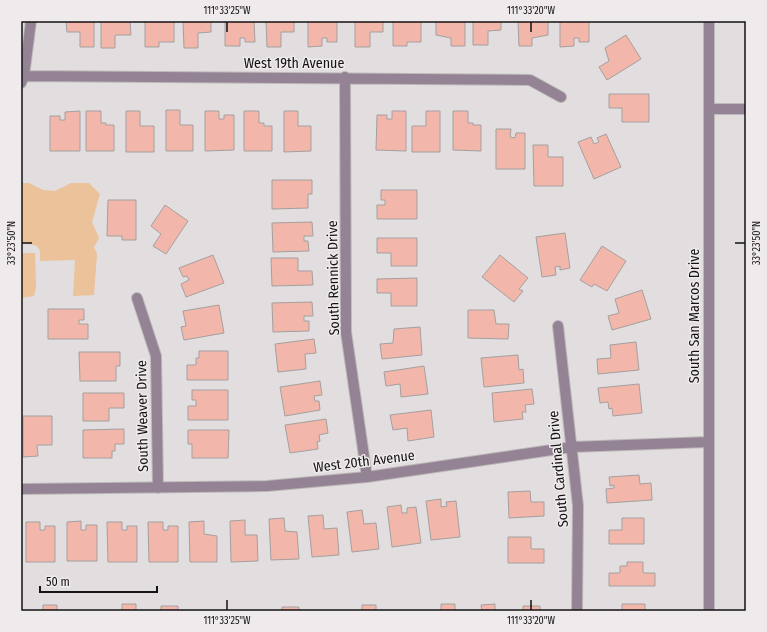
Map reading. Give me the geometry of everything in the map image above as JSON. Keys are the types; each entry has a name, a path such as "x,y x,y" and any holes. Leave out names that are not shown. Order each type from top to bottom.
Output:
{"street":[{"path":"22,79 31,21"},
{"name":"South San Marcos Drive","path":"709,21 709,611"},
{"name":"West 19th Avenue","path":"22,79 345,77 530,80 561,97"},
{"name":"South Rennick Drive","path":"345,77 346,332 367,477"},
{"path":"709,109 746,109"},
{"name":"South Weaver Drive","path":"137,298 156,356 158,488"},
{"name":"South Cardinal Drive","path":"558,326 578,506 577,611"},
{"name":"West 20th Avenue","path":"21,489 267,486 367,477 572,448 708,442"}],"shaded area":[{"path":"21,183 29,183 43,190 55,191 71,183 89,183 100,194 92,222 99,238 94,247 97,254 94,295 73,296 75,260 40,261 40,251 37,246 21,242"},
{"path":"21,253 35,253 36,287 34,296 21,298"}],"building":[{"path":"66,21 94,21 94,47 80,47 80,32 67,32"},
{"path":"101,21 130,21 131,35 115,35 115,48 101,48"},
{"path":"145,21 174,21 174,42 159,42 159,47 145,47"},
{"path":"183,21 211,21 211,32 198,33 198,48 184,48"},
{"path":"225,21 254,21 255,42 245,42 245,38 240,38 240,46 225,46"},
{"path":"266,21 294,21 294,32 281,32 281,47 267,47"},
{"path":"308,21 337,21 337,42 327,42 327,38 322,38 322,46 308,47"},
{"path":"355,21 383,21 383,32 370,32 370,47 355,47"},
{"path":"393,21 421,21 421,42 407,42 407,46 393,46"},
{"path":"436,21 465,21 465,46 451,46 451,38 436,35"},
{"path":"473,21 501,21 501,30 488,31 488,45 473,45"},
{"path":"518,21 548,21 548,35 532,38 532,46 519,46"},
{"path":"560,21 589,21 589,42 579,42 579,38 574,38 574,46 560,47"},
{"path":"626,35 641,59 607,80 599,67 609,61 605,48"},
{"path":"609,94 649,94 649,122 622,122 622,108 609,108"},
{"path":"166,110 180,110 180,125 193,125 193,151 166,151"},
{"path":"80,111 80,151 50,151 50,116 60,116 60,120 65,120 65,112"},
{"path":"86,111 101,111 101,123 106,123 106,125 114,125 114,151 86,151"},
{"path":"126,111 140,111 140,126 154,126 154,152 126,152"},
{"path":"205,111 219,111 219,119 224,119 224,115 234,115 234,150 205,151"},
{"path":"244,111 259,111 259,123 264,123 264,126 272,126 272,151 244,151"},
{"path":"284,111 298,111 298,126 311,126 311,151 284,152"},
{"path":"392,111 406,111 406,151 376,150 377,115 387,115 387,119 392,119"},
{"path":"426,111 440,111 440,152 412,152 412,126 426,126"},
{"path":"453,111 468,111 468,123 473,123 473,125 481,125 481,151 453,150"},
{"path":"496,129 511,129 510,137 515,138 516,133 525,133 525,169 496,169"},
{"path":"606,134 621,167 594,179 578,142 591,137 594,144 599,142 597,138"},
{"path":"533,145 548,145 548,157 563,157 563,186 534,186"},
{"path":"272,180 312,180 312,194 308,194 308,208 272,209"},
{"path":"381,190 417,190 417,219 377,219 377,205 385,205 385,200 381,200"},
{"path":"108,200 136,200 136,240 122,240 122,236 107,236"},
{"path":"165,205 188,221 166,254 153,246 161,234 151,226"},
{"path":"312,222 313,236 304,236 304,241 308,241 309,251 273,252 272,223"},
{"path":"565,233 570,268 560,270 560,266 555,267 556,275 542,277 536,237"},
{"path":"377,238 417,238 417,266 391,266 391,253 377,253"},
{"path":"602,246 626,261 607,291 594,284 592,287 580,280"},
{"path":"213,255 224,283 186,297 181,284 189,280 187,276 183,277 179,268"},
{"path":"500,255 528,278 519,289 523,291 514,302 482,277"},
{"path":"271,258 298,258 298,271 312,271 313,285 272,286"},
{"path":"417,278 417,306 391,306 391,293 377,293 377,279"},
{"path":"642,290 651,319 612,330 608,316 619,313 615,299"},
{"path":"312,302 313,316 304,316 304,321 309,321 309,331 273,332 272,303"},
{"path":"219,305 224,333 184,340 181,327 186,326 183,311"},
{"path":"48,309 84,309 84,320 79,320 79,324 88,324 88,339 48,339"},
{"path":"468,310 494,310 496,324 509,324 508,339 468,338"},
{"path":"420,327 422,355 382,359 380,344 393,343 394,329"},
{"path":"314,339 316,353 305,354 306,369 278,372 275,344"},
{"path":"636,342 639,370 598,374 597,359 611,358 610,345"},
{"path":"199,351 228,351 228,380 187,380 187,365 196,365 196,358 199,358"},
{"path":"79,352 120,352 120,366 116,366 116,381 80,381"},
{"path":"518,355 519,370 523,369 524,383 484,387 481,358"},
{"path":"424,366 428,394 401,397 400,384 386,386 384,372"},
{"path":"320,381 322,395 314,396 315,401 319,401 320,410 285,416 280,387"},
{"path":"639,384 642,413 613,416 612,408 609,409 608,402 600,403 598,388"},
{"path":"532,389 534,404 525,405 526,412 522,412 523,419 494,422 492,393"},
{"path":"192,390 228,390 228,420 188,420 188,406 196,406 196,400 192,400"},
{"path":"83,393 124,393 124,408 109,408 109,421 83,421"},
{"path":"431,410 434,437 408,441 407,428 393,430 390,415"},
{"path":"23,416 52,416 52,445 37,445 38,456 23,457"},
{"path":"326,419 328,433 319,435 320,441 317,442 318,449 290,453 285,425"},
{"path":"124,429 124,444 115,444 115,451 112,451 112,458 83,458 83,430"},
{"path":"188,430 229,430 228,458 192,458 192,444 188,444"},
{"path":"639,475 640,484 651,483 652,500 607,503 606,489 614,488 614,485 610,486 609,477"},
{"path":"530,491 531,502 544,502 544,516 509,518 508,492"},
{"path":"441,499 441,507 447,506 446,502 456,501 460,537 431,540 426,501"},
{"path":"401,505 402,513 407,513 407,508 416,507 421,543 392,547 387,507"},
{"path":"362,510 364,524 376,523 379,549 352,552 347,512"},
{"path":"323,515 324,529 337,528 339,555 312,557 308,516"},
{"path":"284,518 285,531 297,532 299,559 271,560 269,519"},
{"path":"622,518 644,518 644,544 609,544 609,530 622,530"},
{"path":"245,520 245,535 257,535 258,561 231,562 230,521"},
{"path":"81,521 81,530 86,530 86,525 97,525 97,561 67,561 67,522"},
{"path":"204,521 204,534 217,536 217,562 190,562 189,522"},
{"path":"26,522 40,522 40,530 45,530 45,526 55,526 55,562 26,562"},
{"path":"107,522 122,522 122,530 127,530 127,526 137,526 137,562 108,562"},
{"path":"148,522 163,522 163,530 168,530 168,526 178,526 178,562 149,562"},
{"path":"508,537 531,537 531,549 544,549 544,563 508,563"},
{"path":"627,562 643,562 643,573 655,573 655,586 609,586 609,573 620,573 620,566 627,566"},
{"path":"122,604 136,604 136,611 122,611"},
{"path":"441,604 455,604 455,611 441,611"},
{"path":"495,604 495,611 482,611 481,605"},
{"path":"622,604 645,604 645,611 622,611"},
{"path":"43,605 57,605 57,611 43,611"},
{"path":"362,605 376,605 376,611 362,611"},
{"path":"161,606 178,606 178,611 161,611"},
{"path":"523,606 540,606 540,611 523,611"},
{"path":"282,607 299,607 299,611 282,611"}]}
